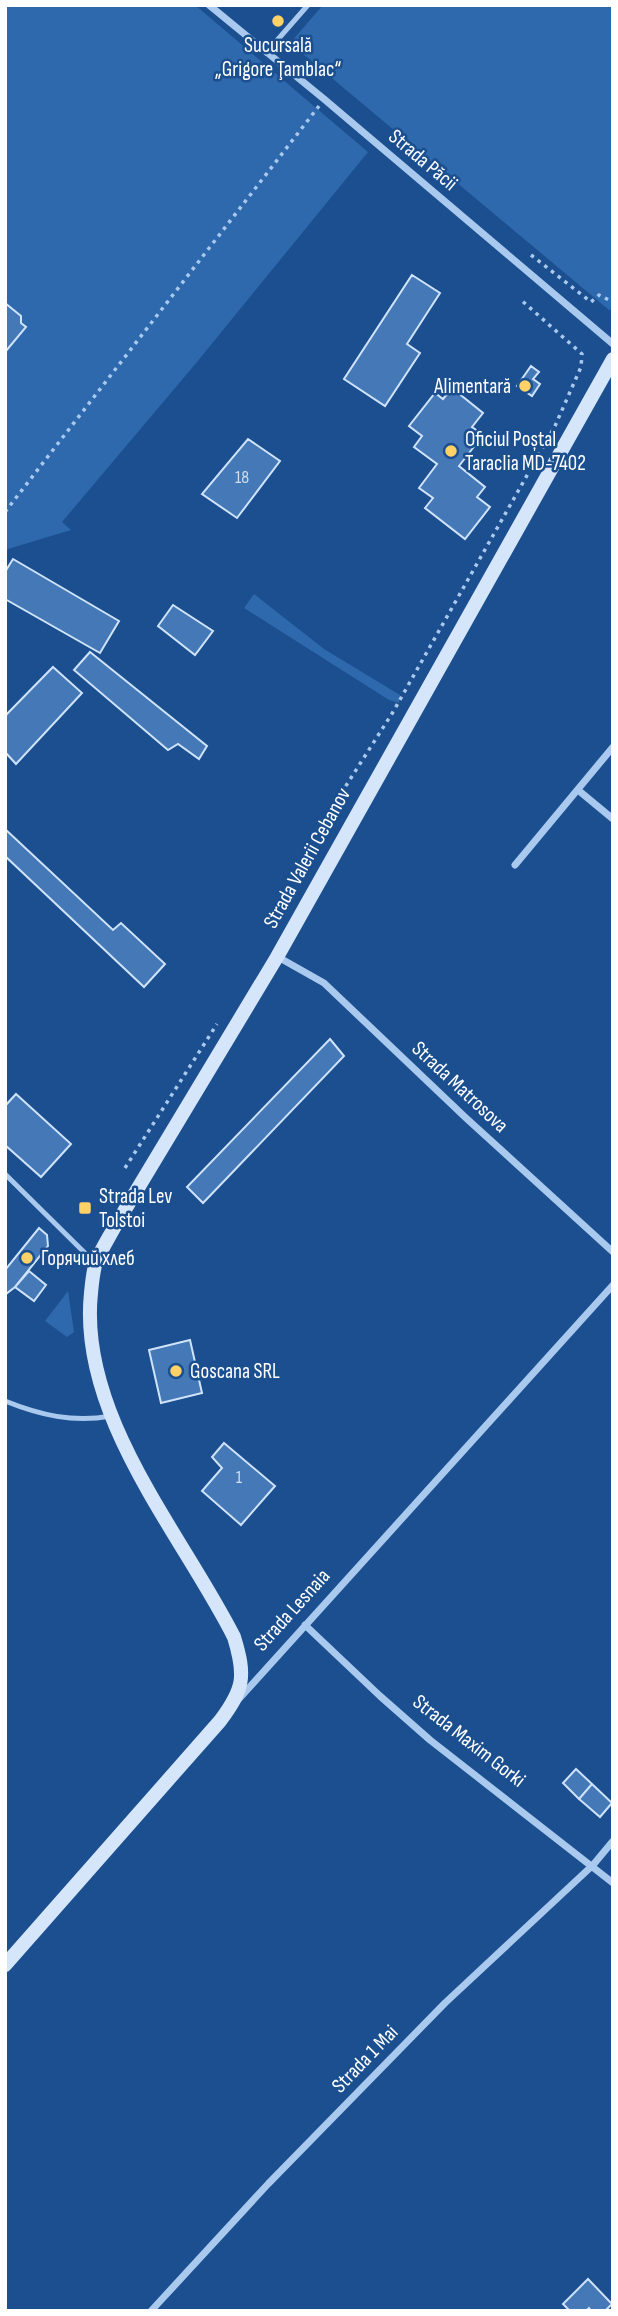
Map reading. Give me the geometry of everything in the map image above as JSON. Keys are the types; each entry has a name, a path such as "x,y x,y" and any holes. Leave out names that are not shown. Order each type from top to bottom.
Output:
{"street":[{"name":"Strada Păcii","path":"209,5 613,344"},
{"name":"Strada Valerii Cebanov","path":"112,1415 95,1359 89,1310 96,1263 114,1228 277,957 607,381 613,359"},
{"path":"514,865 613,747"},
{"path":"578,790 613,819"},
{"name":"Strada Matrosova","path":"277,957 324,983 613,1252"},
{"name":"Strada Lesnaia","path":"5,1965 305,1625 613,1285"},
{"path":"112,1415 152,1499 234,1637 242,1677 236,1699 220,1721"},
{"name":"Strada Maxim Gorki","path":"305,1625 430,1740 613,1882"},
{"name":"Strada 1 Mai","path":"150,2311 444,2003 593,1865 613,1841"}],"lane":[{"path":"266,53 308,5"},
{"path":"5,1174 96,1263"},
{"path":"5,1401 28,1410 74,1420 92,1420 112,1415"}],"path":[{"path":"5,512 324,99"},
{"path":"531,255 592,302 599,295 613,302"},
{"path":"325,842 335,803 393,712 548,437 581,367 582,354 520,299"},
{"path":"125,1168 221,1017"}],"shaded area":[{"path":"5,5 195,5 368,152 62,522 71,530 8,549 5,554"},
{"path":"323,5 613,5 613,309 609,310 290,43"},
{"path":"254,594 324,649 400,695 399,703 389,700 244,608"},
{"path":"68,1291 74,1332 67,1337 45,1321"}],"building":[{"path":"412,275 440,293 407,344 420,353 385,406 344,379"},
{"path":"5,303 21,316 21,323 26,327 6,351"},
{"path":"531,366 539,372 533,379 540,384 532,396 517,386"},
{"path":"452,388 483,413 472,427 483,435 459,466 485,487 477,497 490,507 465,539 425,508 433,498 419,488 437,464 414,447 422,436 409,426 435,393 443,399"},
{"path":"248,439 280,461 237,518 202,494"},
{"path":"13,559 119,621 100,653 5,599 5,572"},
{"path":"173,605 213,631 195,655 158,626"},
{"path":"90,652 207,746 199,759 178,744 168,750 74,670"},
{"path":"53,667 82,693 16,764 5,752 5,716"},
{"path":"5,829 113,930 121,923 165,964 144,987 5,856"},
{"path":"330,1039 344,1056 203,1203 187,1187"},
{"path":"16,1094 71,1144 41,1177 5,1145 5,1106"},
{"name":"Горячий хлеб","path":"39,1228 47,1235 48,1246 15,1287 6,1294 5,1270"},
{"path":"29,1271 46,1285 34,1301 15,1287"},
{"name":"Goscana SRL","path":"190,1340 202,1393 161,1403 149,1350"},
{"path":"224,1443 275,1486 241,1525 202,1491 222,1468 212,1457"},
{"path":"576,1769 592,1784 579,1799 563,1783"},
{"path":"592,1784 612,1803 600,1817 579,1799"},
{"path":"588,2279 612,2304 605,2311 591,2311 589,2308 586,2311 570,2311 563,2304"}],"place":[{"name":"Sucursală „Grigore Ţamblac“","path":"278,21"},
{"name":"Alimentară","path":"525,386"},
{"name":"Oficiul Poștal Taraclia MD-7402","path":"451,451"},
{"name":"Strada Lev Tolstoi","path":"85,1208"},
{"name":"Горячий хлеб","path":"27,1258"},
{"name":"Goscana SRL","path":"176,1371"}]}
